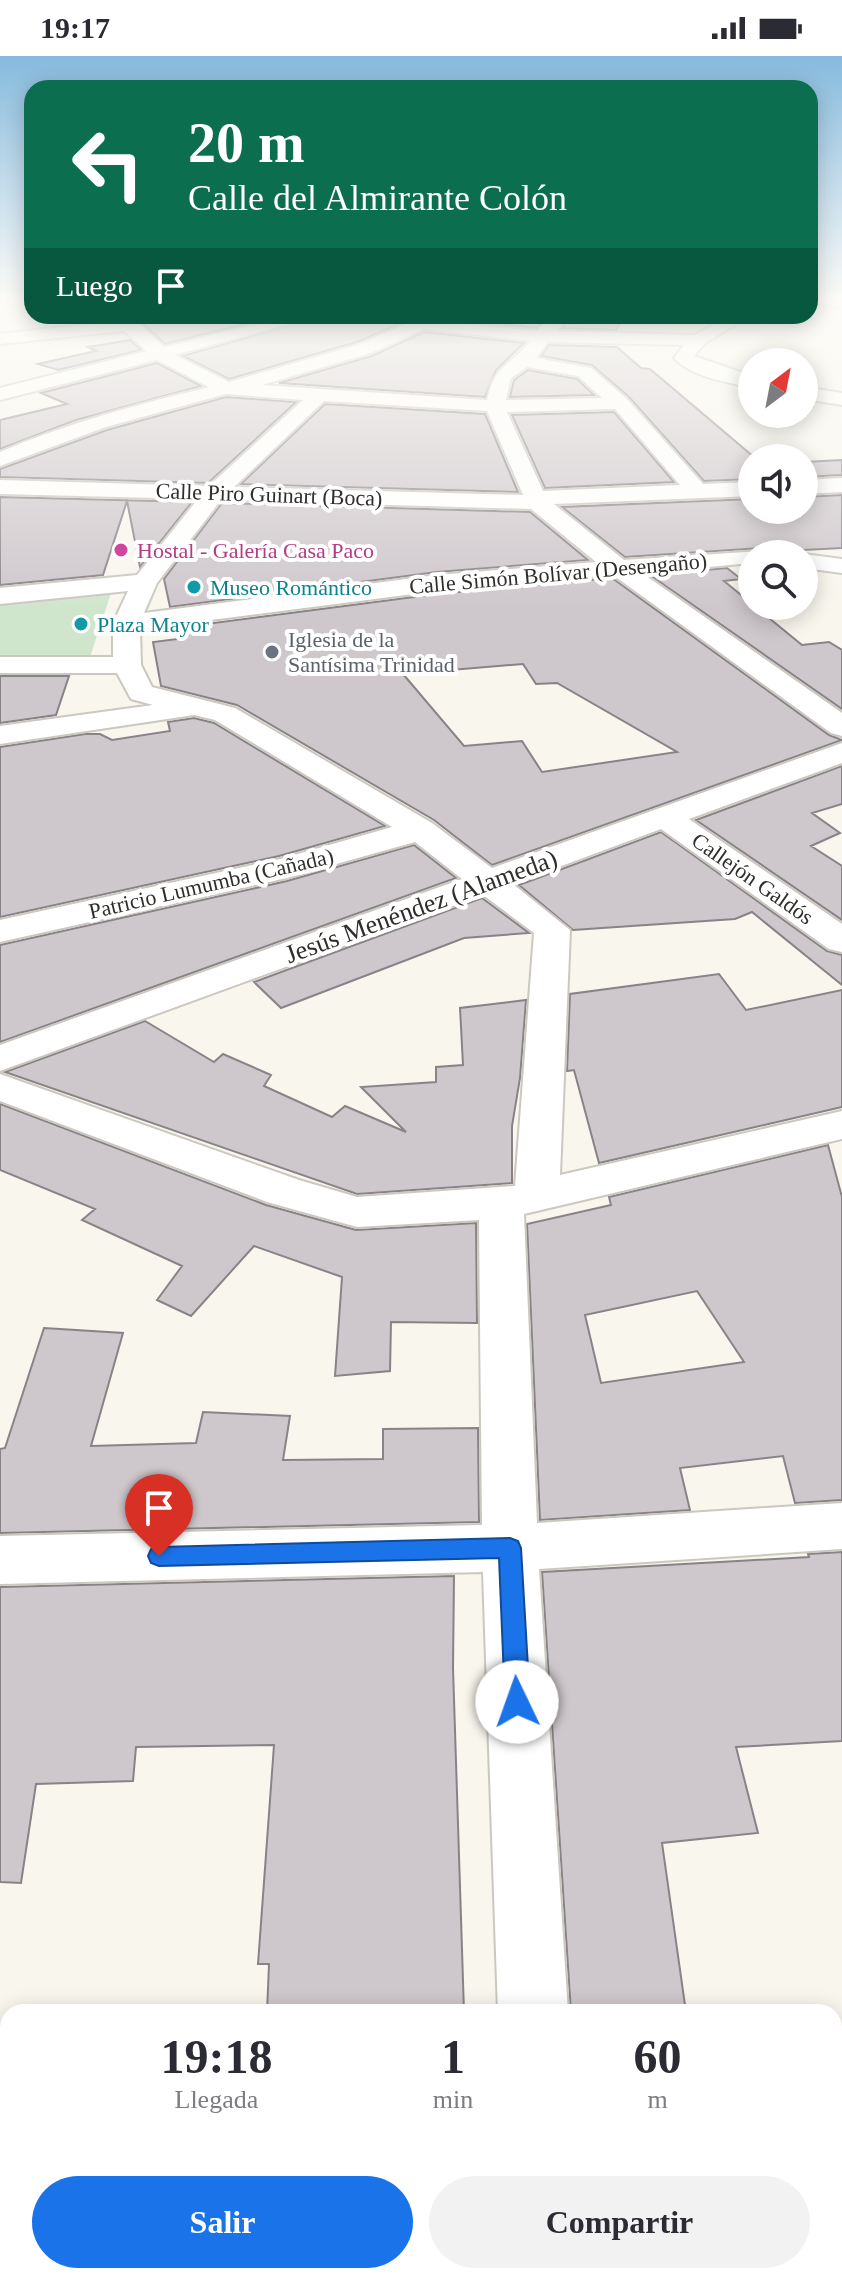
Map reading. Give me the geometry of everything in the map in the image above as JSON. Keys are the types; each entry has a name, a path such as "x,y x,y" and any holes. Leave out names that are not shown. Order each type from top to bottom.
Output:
{"street":[{"path":"0,460 43,441 179,401"},
{"path":"313,401 215,493 145,582 126,623 127,665 141,693 225,714 420,830 552,930 519,1200 510,1548 533,2004"},
{"path":"396,401 495,406 620,403"},
{"path":"496,401 495,406 536,500 615,565 842,727"},
{"path":"618,401 696,490"},
{"path":"0,433 43,441"},
{"name":"Calle Piro Guinart (Boca)","path":"0,487 536,500 738,489"},
{"name":"Calle Simón Bolívar (Desengaño)","path":"126,623 437,583 615,565 738,557"},
{"path":"818,563 842,566"},
{"path":"0,596 145,582"},
{"path":"0,665 127,665"},
{"path":"0,735 254,700"},
{"name":"Jesús Menéndez (Alameda)","path":"0,1059 842,752"},
{"name":"Callejón Galdós","path":"663,816 842,941"},
{"name":"Patricio Lumumba (Cañada)","path":"0,931 286,868 420,830"},
{"path":"0,1087 323,1205 357,1212 389,1213 519,1200 842,1125"},
{"path":"0,1560 510,1548 842,1526"}],"green space":[{"name":"Plaza Mayor","path":"111,593 90,657 0,661 0,602"}],"building":[{"path":"60,401 146,401 76,420 0,449 0,420 67,404"},
{"path":"212,401 296,402 208,483 0,477 0,469 107,430"},
{"path":"633,401 688,401 738,444 738,480 704,481"},
{"path":"325,404 485,414 518,492 241,484"},
{"path":"614,412 674,482 545,488 512,415"},
{"path":"842,460 842,475 818,476 818,461"},
{"path":"842,495 842,548 818,549 818,540 738,540 738,550 625,557 562,507 738,500 738,524 818,524 818,496"},
{"path":"0,497 192,502 140,567 127,501 103,575 0,585"},
{"path":"222,503 530,512 588,560 437,572 170,607 164,579"},
{"path":"727,568 738,577 738,579 724,581 738,592 738,620 772,620 802,645 829,642 842,650 842,709 650,575"},
{"path":"612,578 829,735 842,740 492,865 434,820 237,705 161,686 153,642 178,639 175,628 437,594","holes":["523,664 536,684 557,683 677,752 542,772 522,741 464,746 403,674"]},
{"path":"0,676 69,676 56,715 0,723"},
{"path":"194,718 214,723 385,826 279,856 0,917 0,747 85,734 100,734 112,740 170,731 168,722"},
{"path":"842,766 842,804 812,813 840,833 811,846 842,866 842,920 696,820"},
{"path":"661,832 827,951 842,955 842,985 752,912 735,919 573,930 519,885"},
{"path":"414,845 456,878 0,1042 0,945 287,881"},
{"path":"482,898 529,933 464,938 281,1008 254,982"},
{"path":"719,974 746,1010 842,990 842,1107 599,1163 574,1070 567,1071 570,994"},
{"path":"526,1000 520,1078 512,1126 512,1183 357,1194 5,1072 145,1021 214,1062 223,1054 271,1075 264,1086 332,1117 345,1106 406,1132 361,1087 436,1082 436,1067 463,1065 460,1008"},
{"path":"0,1104 266,1205 356,1230 476,1223 477,1323 391,1322 390,1371 335,1376 342,1277 254,1246 191,1316 157,1300 182,1266 82,1220 95,1209 0,1170"},
{"path":"828,1145 842,1197 842,1500 795,1503 783,1456 680,1468 690,1510 540,1520 527,1224 611,1205 609,1197","holes":["697,1291 744,1362 601,1383 585,1315"]},
{"path":"44,1328 123,1333 91,1446 196,1443 203,1412 290,1416 283,1460 383,1459 383,1429 478,1428 479,1522 0,1533 0,1449 5,1448"},
{"path":"842,1552 842,1741 736,1747 758,1833 662,1843 685,2004 570,2004 542,1572 809,1557 808,1554"},
{"path":"454,1576 453,1668 464,2004 267,2004 269,1964 258,1964 274,1745 136,1747 133,1781 36,1784 21,1883 0,1882 0,1587"}],"place":[{"name":"Hostal - Galería Casa Paco","path":"121,550"},
{"name":"Museo Romántico","path":"194,587"},
{"name":"Plaza Mayor","path":"81,624"},
{"name":"Iglesia de la Santísima Trinidad","path":"272,652"}],"route":[{"path":"159,1556 510,1548 517,1702"}]}
